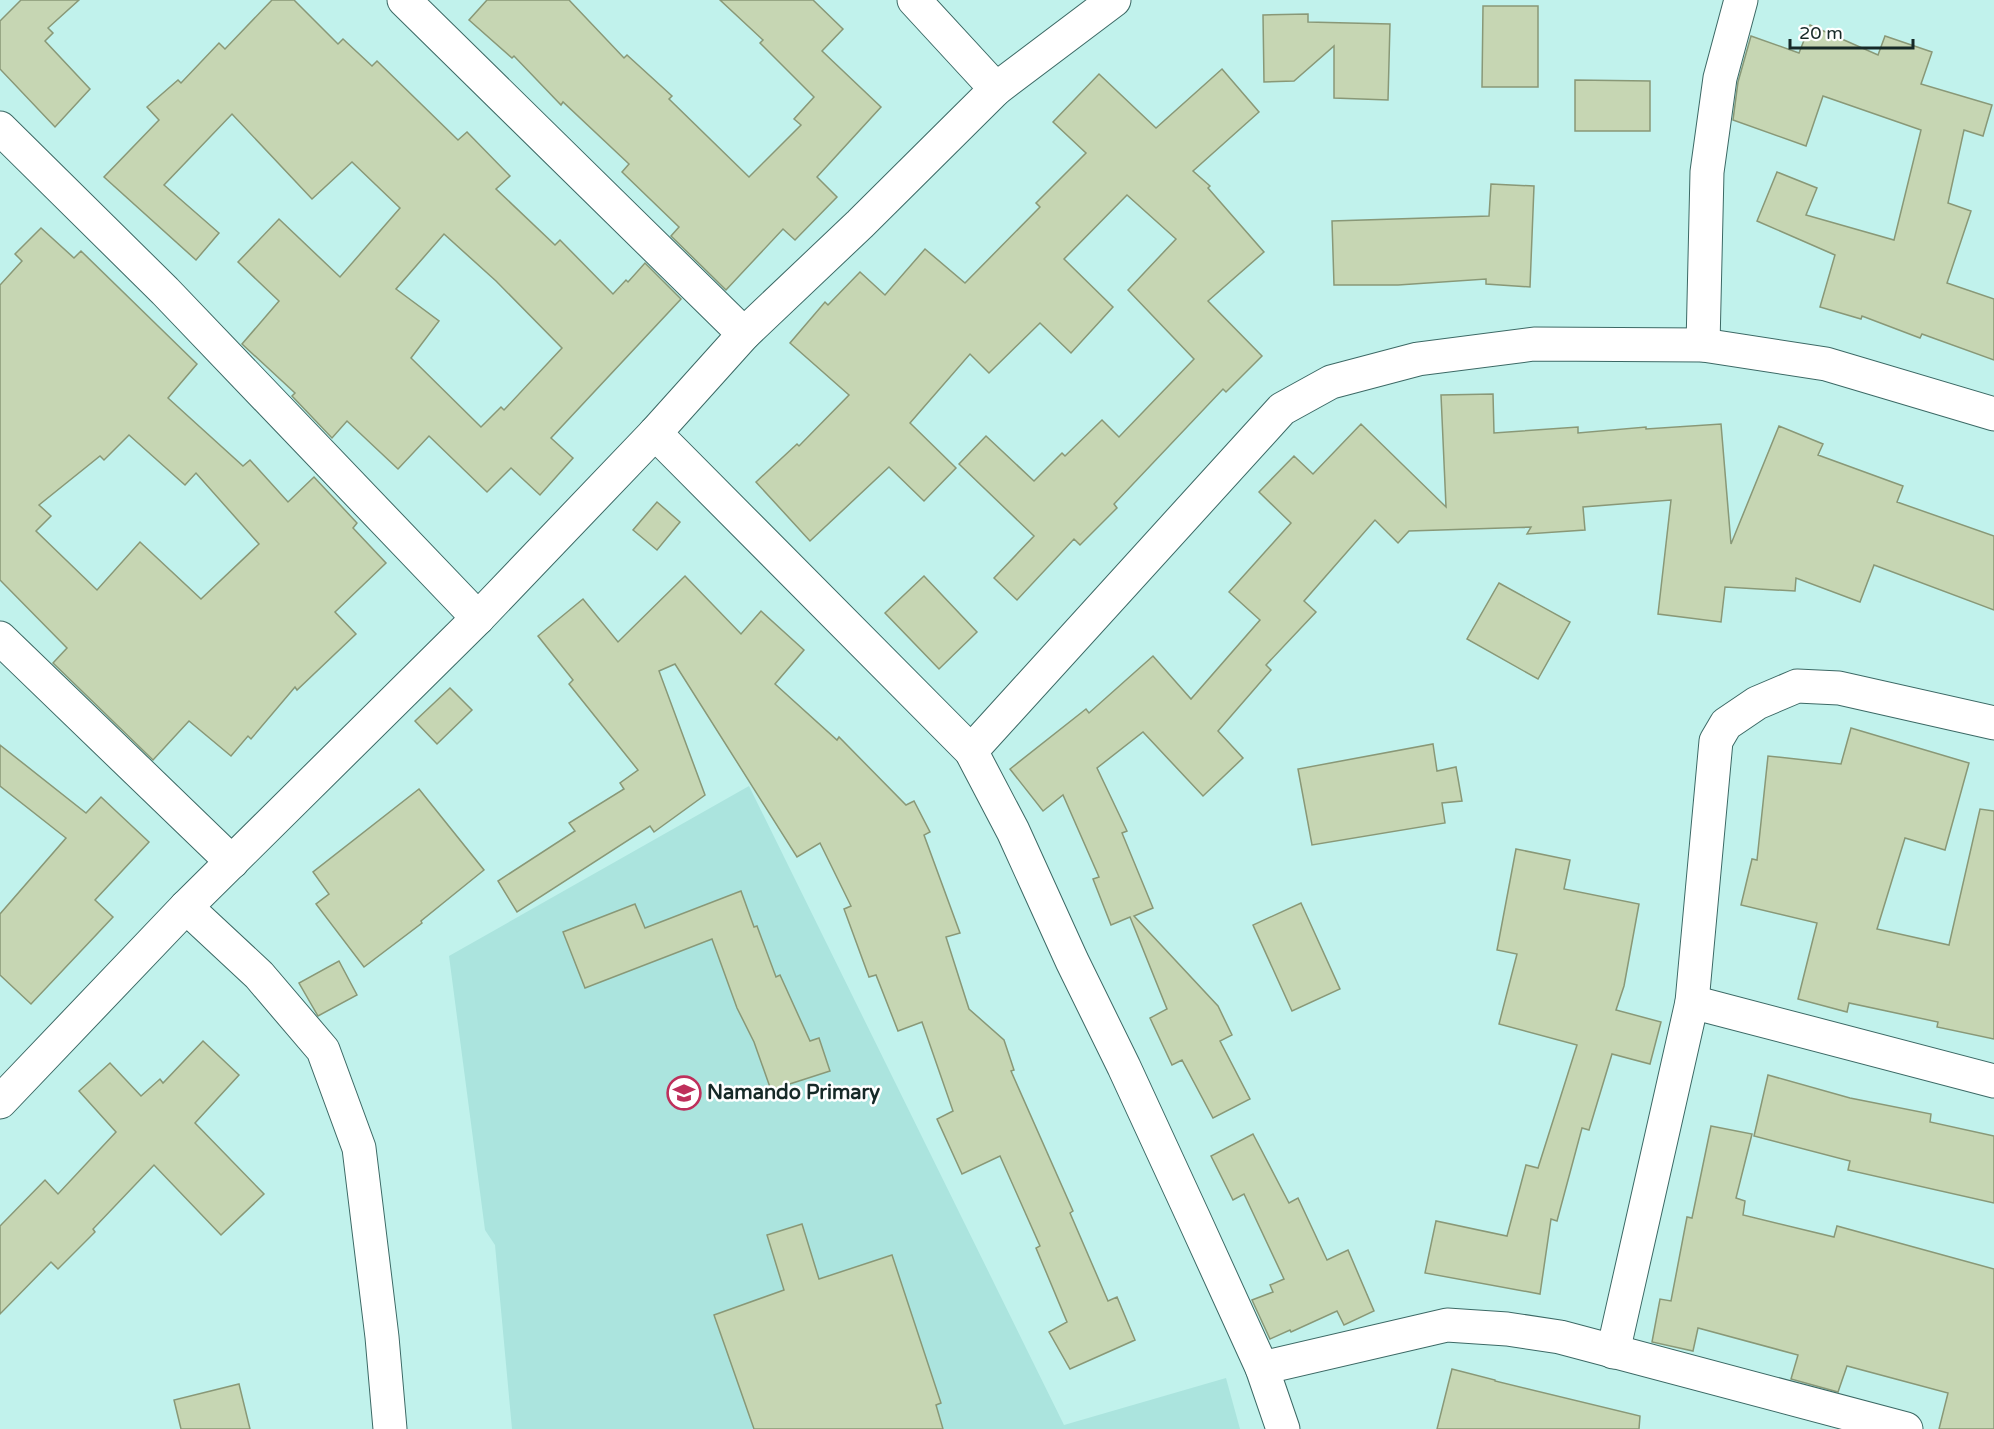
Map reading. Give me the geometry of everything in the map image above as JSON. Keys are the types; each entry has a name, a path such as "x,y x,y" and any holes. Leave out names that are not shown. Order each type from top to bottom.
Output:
{"street":[{"path":"404,0 744,334"},
{"path":"914,0 996,89"},
{"path":"0,1102 186,907 478,618 655,433 744,334 860,224 996,89 1114,0"},
{"path":"1703,345 1707,172 1720,78 1741,0"},
{"path":"0,128 165,291 478,618"},
{"path":"970,751 1282,409 1331,382 1418,359 1533,344 1703,345 1826,364 1994,414"},
{"path":"655,433 970,751 1013,831 1071,961 1124,1067 1262,1368 1283,1429"},
{"path":"0,638 232,862"},
{"path":"1613,1352 1692,1002 1716,741 1726,724 1757,704 1797,686 1839,688 1994,723"},
{"path":"186,907 259,975 323,1050 359,1148 382,1337 390,1429"},
{"path":"1692,1002 1994,1081"},
{"path":"1262,1368 1447,1325 1507,1329 1560,1337 1906,1429"}],"shaded area":[{"name":"Namando Primary","path":"749,786 1064,1425 1226,1378 1240,1429 512,1429 495,1245 485,1230 449,956"}],"building":[{"path":"21,0 79,0 48,28 53,33 45,41 90,89 55,127 0,69 0,21"},
{"path":"272,0 294,0 338,44 343,39 372,66 377,61 458,140 467,132 510,176 496,189 555,245 560,240 613,294 626,280 628,282 645,263 681,299 551,438 573,458 540,495 511,468 487,492 429,436 398,469 347,421 332,438 292,396 295,393 242,344 279,301 238,262 279,219 340,277 400,208 352,162 312,199 232,114 164,185 219,233 196,260 104,177 159,120 147,107 178,80 181,83 219,43 225,49","holes":["444,234 496,281 562,348 504,410 501,407 481,427 411,358 439,321 396,289"]},
{"path":"487,0 569,0 624,58 627,55 672,96 669,99 749,177 801,125 794,119 814,97 760,43 763,40 720,0 813,0 843,29 822,51 881,107 817,177 837,197 795,240 783,229 726,290 671,236 679,227 622,172 629,164 563,102 561,105 514,56 512,58 469,20"},
{"path":"1483,6 1538,6 1538,87 1482,87"},
{"path":"1308,14 1308,22 1390,24 1388,100 1334,98 1334,46 1294,81 1264,82 1263,15"},
{"path":"1810,25 1878,55 1885,36 1932,52 1921,84 1992,105 1983,136 1964,130 1948,203 1971,211 1947,283 1994,299 1994,360 1922,334 1920,338 1862,316 1861,319 1820,307 1835,255 1757,221 1777,172 1817,188 1806,215 1894,240 1921,130 1823,96 1806,146 1733,120 1738,82 1751,36 1799,53"},
{"path":"1222,69 1259,112 1193,171 1210,186 1208,188 1264,252 1208,301 1262,356 1226,392 1223,389 1114,504 1117,508 1080,545 1074,539 1017,600 994,578 1034,536 959,464 986,436 1034,481 1062,453 1065,456 1102,420 1119,437 1194,359 1128,290 1176,239 1127,195 1064,259 1113,307 1071,353 1040,323 989,373 970,354 910,423 956,468 924,501 889,467 810,541 756,482 797,444 799,446 849,395 790,343 825,302 828,305 860,272 885,295 925,249 965,283 1040,207 1036,203 1086,153 1053,122 1099,74 1156,128"},
{"path":"1575,80 1650,81 1650,131 1575,131"},
{"path":"1491,184 1534,186 1530,287 1486,284 1486,279 1398,285 1334,285 1332,221 1489,216"},
{"path":"41,228 74,258 81,251 197,364 168,398 243,466 250,460 288,502 314,477 357,523 353,528 386,563 335,612 356,634 297,690 295,687 251,739 248,736 231,756 189,721 153,760 53,663 67,648 0,580 0,285 22,261 15,254","holes":["129,435 185,485 196,473 259,544 201,599 140,542 97,590 36,531 51,516 39,505 100,456 104,460"]},
{"path":"1493,394 1494,433 1578,427 1578,433 1721,424 1731,544 1779,426 1823,444 1818,455 1903,486 1897,502 1994,536 1994,610 1874,565 1860,602 1796,578 1795,591 1725,587 1721,622 1658,614 1671,500 1583,507 1585,530 1527,534 1531,527 1409,531 1398,543 1375,520 1304,601 1316,612 1266,665 1271,670 1218,731 1243,758 1203,796 1143,732 1097,768 1127,831 1122,833 1153,908 1134,916 1218,1006 1232,1035 1220,1041 1250,1099 1213,1118 1182,1060 1172,1065 1150,1018 1167,1009 1130,917 1111,925 1093,879 1099,877 1063,795 1043,811 1010,769 1086,709 1089,713 1153,656 1191,699 1260,620 1229,592 1291,523 1259,492 1294,456 1313,474 1361,424 1446,507 1441,395"},
{"path":"657,502 680,522 657,550 633,530"},
{"path":"685,576 741,634 761,611 804,650 775,684 837,740 839,737 906,805 914,801 930,832 924,835 960,933 946,937 969,1009 1004,1040 1014,1070 1011,1071 1073,1211 1070,1213 1108,1301 1117,1297 1135,1340 1070,1369 1049,1332 1067,1322 1036,1248 1040,1246 1000,1156 962,1174 937,1119 953,1111 922,1022 898,1031 876,975 869,977 844,909 851,906 820,843 797,857 675,664 659,671 705,795 654,832 650,826 517,912 498,881 575,831 569,823 624,789 620,783 638,770 569,684 573,680 538,636 583,599 618,642"},
{"path":"924,576 977,632 939,669 885,613"},
{"path":"1499,583 1570,622 1538,679 1467,639"},
{"path":"450,688 472,710 437,744 415,721"},
{"path":"1851,728 1969,763 1945,850 1905,838 1877,929 1949,945 1980,809 1994,811 1994,1039 1937,1027 1938,1022 1849,1003 1847,1012 1798,999 1817,923 1741,905 1752,859 1757,860 1768,756 1841,764"},
{"path":"1433,744 1437,771 1456,767 1462,801 1442,803 1445,823 1312,845 1298,769"},
{"path":"0,745 86,813 101,797 149,842 95,900 113,917 31,1004 0,975 0,914 66,838 0,786"},
{"path":"419,789 484,870 421,921 422,923 364,967 316,904 329,894 313,872"},
{"path":"1516,849 1570,860 1564,889 1639,904 1624,986 1616,1010 1661,1022 1650,1064 1612,1054 1589,1130 1582,1128 1557,1221 1551,1219 1540,1294 1425,1273 1436,1221 1507,1236 1526,1165 1538,1168 1577,1045 1499,1024 1517,954 1497,950"},
{"path":"741,891 776,977 780,975 810,1041 819,1038 830,1071 771,1090 754,1042 737,1008 712,939 585,988 563,932 635,904 645,928"},
{"path":"1301,903 1340,989 1292,1011 1253,925"},
{"path":"339,961 357,995 318,1016 299,983"},
{"path":"203,1041 239,1075 195,1123 264,1194 221,1235 154,1165 93,1229 95,1232 58,1269 51,1262 0,1314 0,1226 45,1180 58,1194 116,1132 79,1091 110,1063 141,1096 160,1079 163,1083"},
{"path":"1768,1075 1850,1098 1931,1114 1930,1122 1994,1136 1994,1203 1848,1170 1850,1161 1754,1136"},
{"path":"1711,1126 1752,1134 1736,1198 1745,1201 1743,1215 1834,1237 1837,1226 1994,1269 1994,1429 1939,1429 1948,1393 1847,1366 1838,1392 1791,1379 1798,1355 1698,1328 1693,1351 1652,1342 1660,1299 1671,1301 1687,1217 1692,1218"},
{"path":"1253,1134 1289,1203 1298,1198 1327,1260 1348,1250 1374,1311 1344,1325 1337,1311 1270,1339 1252,1300 1273,1292 1270,1285 1284,1279 1244,1194 1233,1200 1211,1156"},
{"path":"802,1224 819,1279 892,1255 941,1403 936,1405 943,1429 754,1429 714,1315 784,1290 767,1235"},
{"path":"1452,1369 1640,1416 1639,1429 1437,1429"},
{"path":"239,1384 250,1429 181,1429 174,1400"}],"place":[{"name":"Namando Primary","path":"684,1093"}]}
